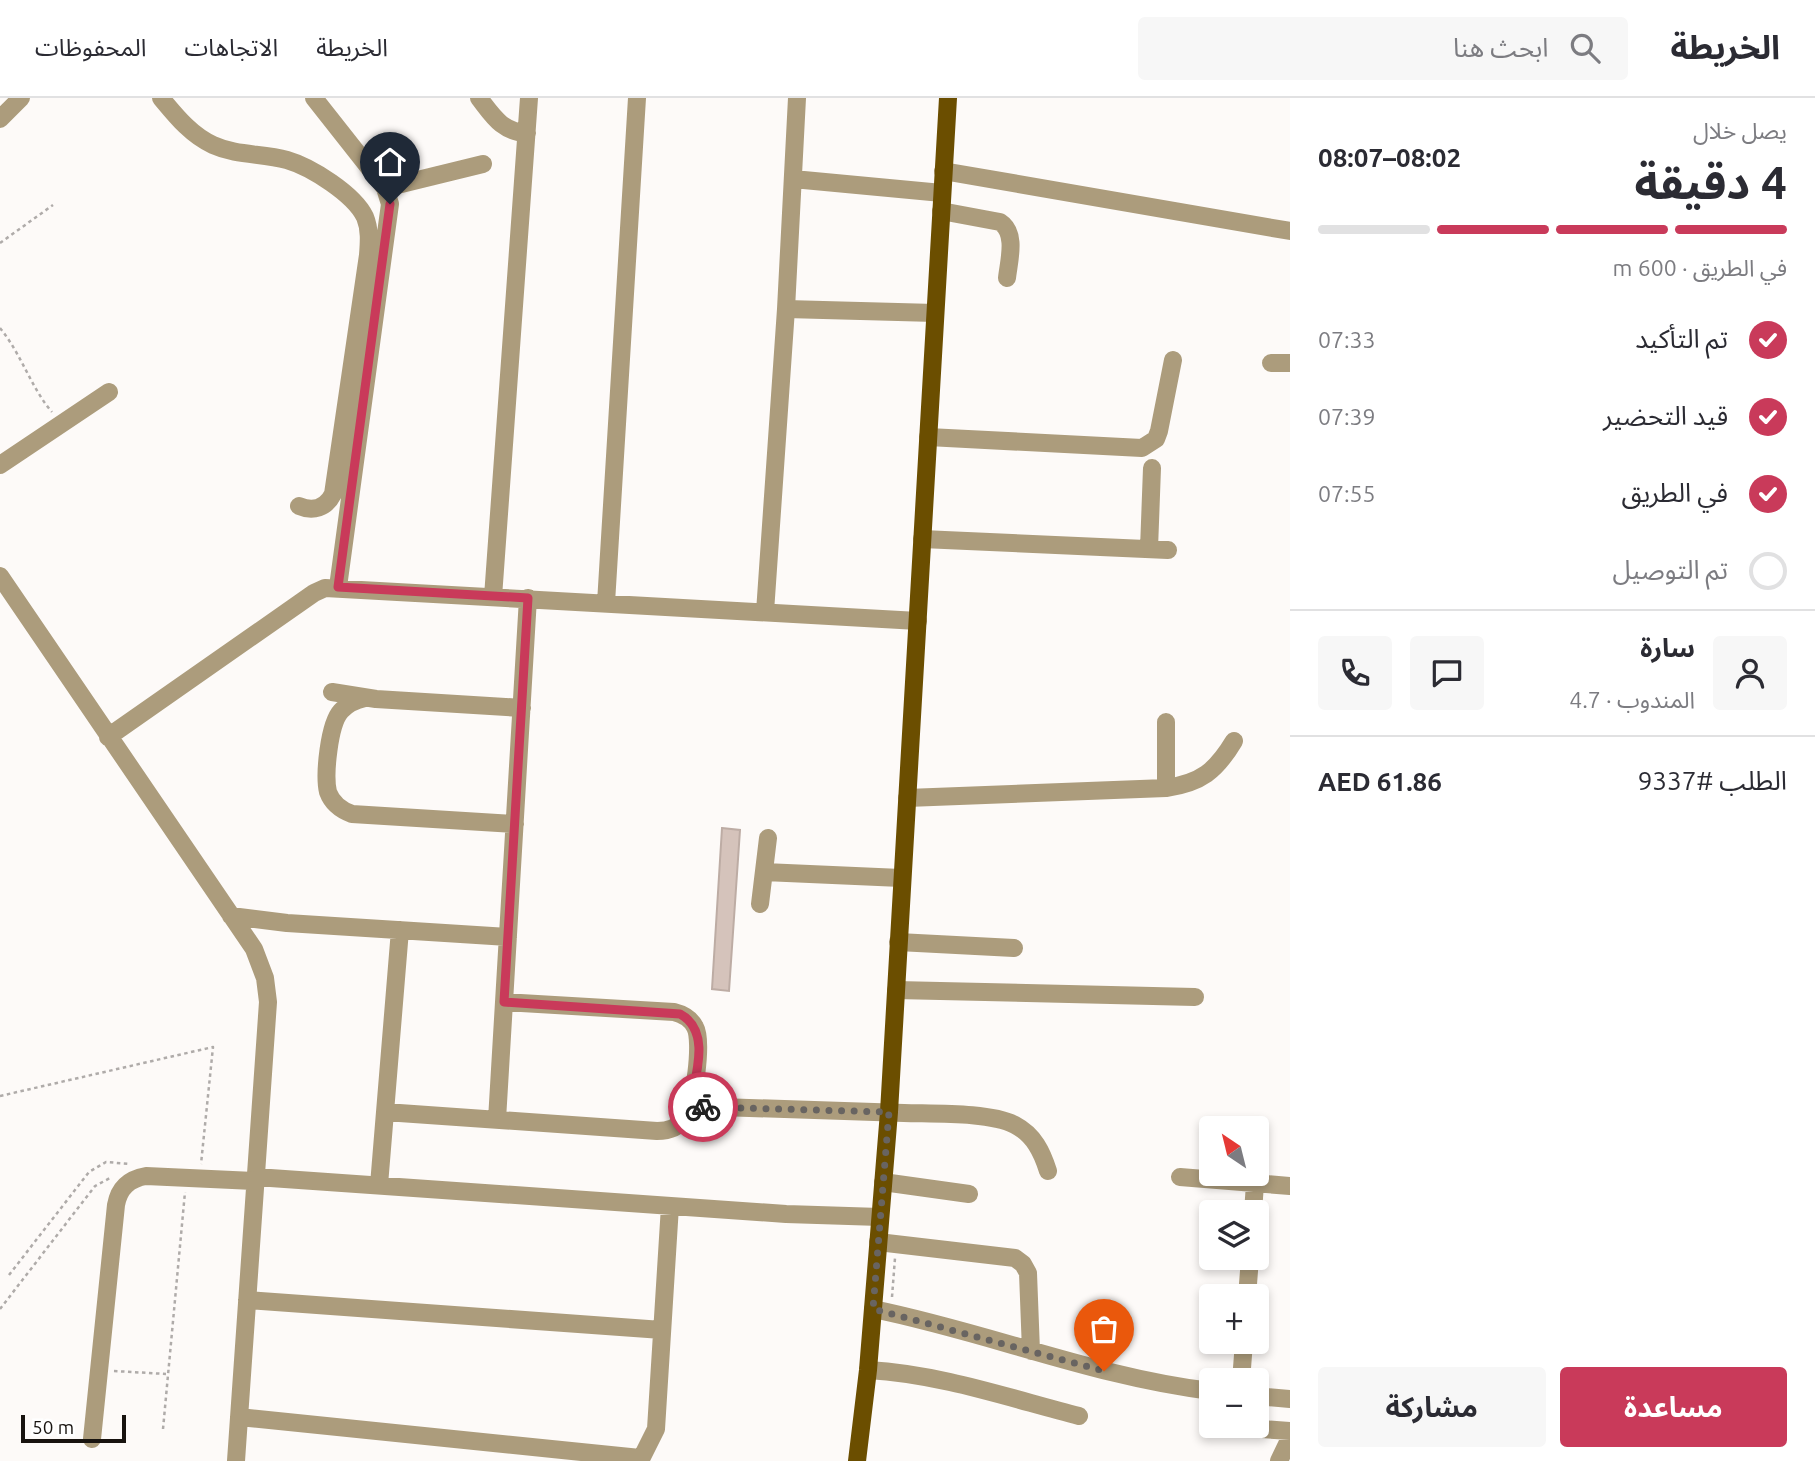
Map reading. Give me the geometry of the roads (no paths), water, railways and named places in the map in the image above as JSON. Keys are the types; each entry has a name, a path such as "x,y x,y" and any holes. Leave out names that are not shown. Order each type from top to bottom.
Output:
{"main road":[{"path":"857,1461 868,1370 889,1112 948,98"}],"street":[{"path":"0,119 21,98"},
{"path":"161,98 187,128 214,146 288,161 320,176 353,202 366,222 368,254 333,494 321,507 310,509 299,506"},
{"path":"314,98 390,198 338,587"},
{"path":"479,98 502,126 512,131 527,133"},
{"path":"493,597 529,98"},
{"path":"606,603 637,98"},
{"path":"765,612 786,309 797,98"},
{"path":"385,188 483,164"},
{"path":"943,171 1290,232"},
{"path":"793,179 942,202 1000,222 1006,226 1010,236 1007,278"},
{"path":"786,309 935,313"},
{"path":"928,437 1142,448 1156,439 1159,431 1173,360"},
{"path":"1270,363 1290,363"},
{"path":"0,465 108,391"},
{"path":"1149,549 1152,468"},
{"path":"922,539 1168,550"},
{"path":"0,576 254,949 265,978 268,1002 236,1461"},
{"path":"108,737 314,593 325,588 918,621"},
{"path":"497,1120 528,598"},
{"path":"332,692 365,698 522,708"},
{"path":"365,698 345,706 333,726 327,788 336,805 352,814 515,824"},
{"path":"1166,722 1166,788"},
{"path":"906,798 1166,788 1185,785 1205,775 1222,761 1234,741"},
{"path":"760,904 768,838"},
{"path":"764,872 901,878"},
{"path":"231,916 287,923 508,937"},
{"path":"254,949 270,932 287,923"},
{"path":"379,1185 400,930"},
{"path":"898,942 1013,948"},
{"path":"895,990 1195,997"},
{"path":"385,1112 665,1131 684,1120 690,1106 699,1045 695,1027 686,1017 674,1012 504,1002"},
{"path":"690,1106 889,1112 995,1119 1014,1124 1031,1136 1042,1152 1048,1171"},
{"path":"92,1438 117,1199 132,1172 146,1176 193,1174 786,1214 880,1217"},
{"path":"1180,1177 1199,1179"},
{"path":"883,1182 969,1194"},
{"path":"1269,1184 1290,1186"},
{"path":"239,1417 640,1460 656,1429 670,1206"},
{"path":"878,1242 1015,1258 1023,1264 1028,1273 1031,1351"},
{"path":"247,1300 662,1330"},
{"path":"873,1309 1152,1382 1199,1389"},
{"path":"868,1370 909,1373 945,1380 1079,1416"},
{"path":"1269,1397 1290,1399"},
{"path":"1269,1430 1290,1431"},
{"path":"1279,1461 1290,1438"}]}
